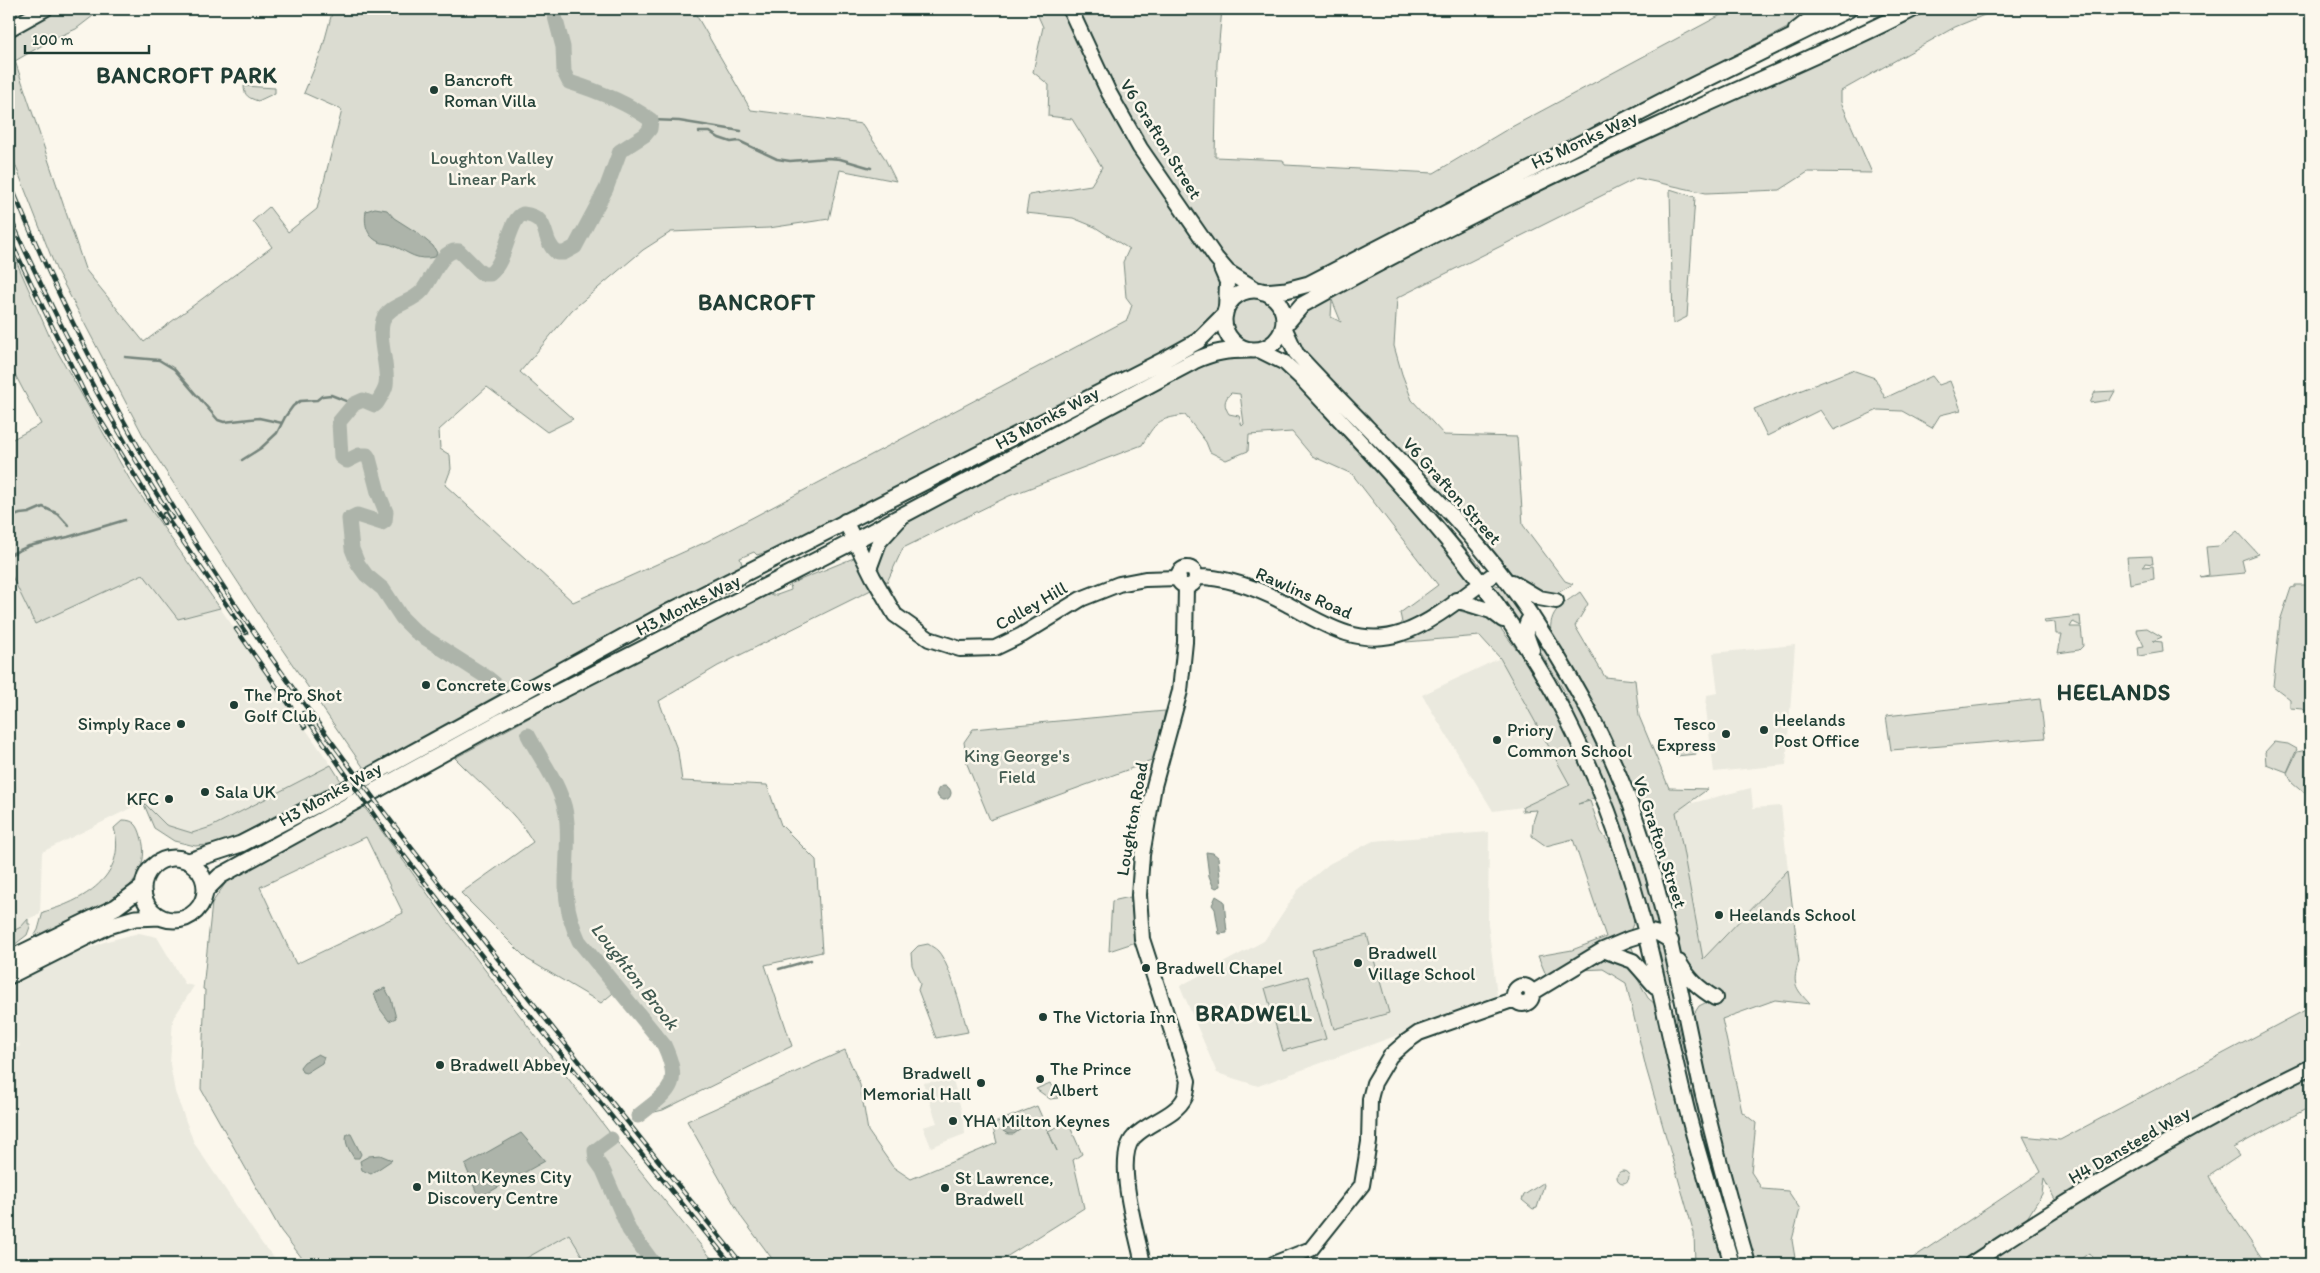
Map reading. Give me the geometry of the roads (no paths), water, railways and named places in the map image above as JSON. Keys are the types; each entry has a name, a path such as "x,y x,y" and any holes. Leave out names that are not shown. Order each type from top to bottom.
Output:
{"main road":[{"name":"H3 Monks Way","path":"1284,326 1302,305 1315,298 1339,277 1615,125 1849,9"},
{"name":"H3 Monks Way","path":"1260,291 1286,290 1339,277 1622,142 1852,40 1913,9"},
{"path":"1260,291 1273,297 1280,305 1284,315 1284,326 1275,343 1254,350 1226,350 1190,355 1198,341 1225,312 1235,297 1242,293 1260,291"},
{"path":"1225,312 1227,333 1240,347 1254,350"},
{"name":"H3 Monks Way","path":"206,890 220,876 498,723 904,515 1190,355"},
{"name":"H3 Monks Way","path":"189,861 240,844 347,789 745,572 846,521 1166,368"},
{"path":"9,976 108,926 135,918 161,916 178,920 192,914 202,903 206,890 204,878 196,866 189,861 176,858 162,860 148,872 143,887 147,904 161,916"},
{"path":"9,959 116,907 143,887"}],"street":[{"path":"9,29 45,9"},
{"name":"V6 Grafton Street","path":"1070,9 1109,93 1140,148 1216,258 1228,272 1260,291"},
{"path":"1773,46 1823,9"},
{"name":"V6 Grafton Street","path":"1216,258 1228,282 1225,312"},
{"name":"V6 Grafton Street","path":"1284,326 1305,373 1322,401 1452,546 1481,583 1541,671 1576,735 1611,820 1627,866 1688,1116 1732,1264"},
{"name":"V6 Grafton Street","path":"1254,350 1305,373 1331,389 1463,528 1500,572 1532,616 1597,729 1618,773 1637,822 1672,947 1701,1087 1748,1264"},
{"path":"869,569 879,542 904,515"},
{"name":"Colley Hill","path":"846,521 854,541 895,615 929,639 960,648 995,648 1022,635 1081,599 1119,584 1145,579 1187,580"},
{"path":"1500,572 1533,596 1556,601"},
{"name":"Rawlins Road","path":"1187,580 1231,582 1268,594 1333,629 1351,635 1368,637 1402,633 1427,621 1500,572"},
{"name":"Loughton Road","path":"1143,1264 1125,1169 1126,1153 1133,1138 1175,1108 1185,1097 1188,1082 1142,939 1139,894 1142,855 1154,786 1180,691 1185,642 1187,580"},
{"path":"1456,600 1491,611 1510,626"},
{"path":"1532,616 1526,621 1525,628 1541,671"},
{"path":"1273,1264 1311,1249 1362,1185 1370,1142 1370,1099 1374,1083 1390,1056 1420,1033 1515,999 1515,991 1521,986 1529,988 1532,994 1603,950 1645,934 1659,934 1672,947 1690,979 1698,988 1715,998"},
{"path":"1603,950 1633,961 1659,991"},
{"path":"1670,1039 1670,1016 1673,1007 1683,1000"},
{"name":"H4 Dansteed Way","path":"1971,1264 2018,1232 2164,1144 2311,1067"}],"waterway":[{"name":"Loughton Brook","path":"499,687 416,632 402,618 383,589 366,575 358,564 352,549 349,519 357,515 382,523 385,521 386,512 367,455 359,455 347,461 341,457 339,422 354,404 363,400 375,405 377,403 386,385 386,370 381,336 383,320 395,307 422,291 447,254 459,251 483,274 490,274 500,260 514,223 523,214 532,216 542,224 548,241 557,253 564,253 575,247 606,189 620,151 645,135 650,129 651,120 622,102 569,82 564,72 563,47 553,9"},
{"path":"651,120 679,121 741,131"},
{"path":"699,132 710,132 719,138 731,142 739,141 777,159 790,161 840,159 871,168"},
{"path":"125,357 159,360 174,369 218,420 224,422 259,418 282,423"},
{"path":"242,460 261,448 277,433 285,417 293,406 300,401 317,400 322,396 331,395 354,404"},
{"path":"9,518 43,507 58,514 69,526"},
{"path":"9,555 29,546 68,537 125,520"},
{"name":"Loughton Brook","path":"528,735 558,789 566,811 566,895 572,924 579,941 664,1045 670,1059 672,1070 670,1086 658,1100 638,1116"},
{"path":"779,969 811,960"},
{"name":"Loughton Brook","path":"611,1139 595,1151 596,1160 603,1170 629,1230 654,1264"}],"railway":[{"path":"9,181 62,300 121,416 187,529 258,638 343,757 431,873 742,1264"},
{"path":"9,215 45,293 84,370 172,518"},
{"path":"9,238 87,398 164,523"},
{"path":"164,514 246,633"},
{"path":"236,629 305,727"},
{"path":"303,713 388,835 485,960 731,1264"}],"place":[{"name":"Bancroft Roman Villa","path":"434,90"},
{"name":"Concrete Cows","path":"426,685"},
{"name":"The Pro Shot Golf Club","path":"234,705"},
{"name":"Simply Race","path":"181,724"},
{"name":"Heelands Post Office","path":"1764,730"},
{"name":"Tesco Express","path":"1726,734"},
{"name":"Priory Common School","path":"1497,740"},
{"name":"Sala UK","path":"205,792"},
{"name":"KFC","path":"169,799"},
{"name":"Heelands School","path":"1719,915"},
{"name":"Bradwell Village School","path":"1358,963"},
{"name":"Bradwell Chapel","path":"1146,968"},
{"name":"The Victoria Inn","path":"1043,1017"},
{"name":"Bradwell Abbey","path":"440,1065"},
{"name":"The Prince Albert","path":"1040,1079"},
{"name":"Bradwell Memorial Hall","path":"981,1083"},
{"name":"YHA Milton Keynes","path":"953,1121"},
{"name":"Milton Keynes City Discovery Centre","path":"417,1187"},
{"name":"St Lawrence, Bradwell","path":"945,1188"}],"district":[{"name":"BANCROFT PARK","path":"187,75"},
{"name":"BANCROFT","path":"757,302"},
{"name":"HEELANDS","path":"2114,692"},
{"name":"BRADWELL","path":"1254,1013"}],"park label":[{"name":"Loughton Valley Linear Park","path":"492,168"},
{"name":"King George's Field","path":"1017,766"}]}
